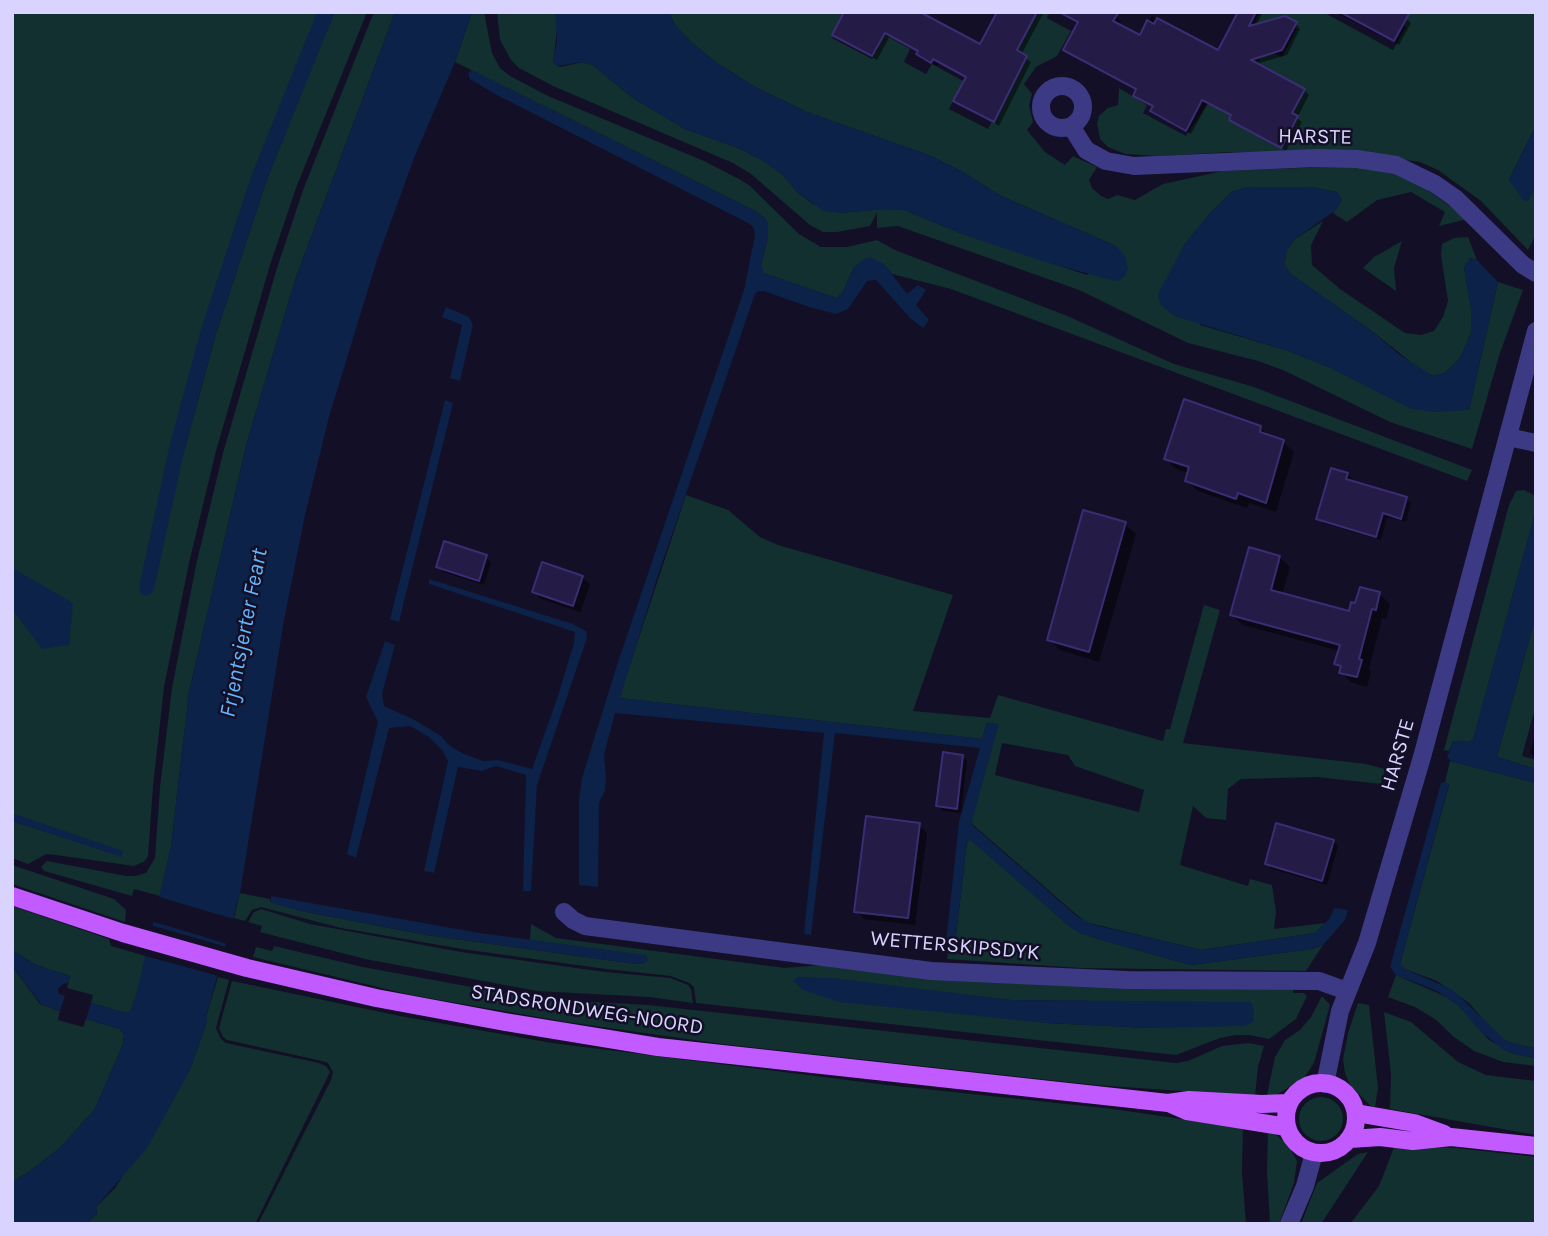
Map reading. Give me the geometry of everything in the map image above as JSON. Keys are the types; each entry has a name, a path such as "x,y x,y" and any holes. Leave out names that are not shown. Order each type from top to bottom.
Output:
{"main road":[{"name":"STADSRONDWEG-NOORD","path":"12,896 124,933 247,968 376,998 658,1047 1168,1102 1189,1100 1288,1103"},
{"path":"1325,1084 1350,1096 1356,1112 1356,1130 1350,1139 1335,1151 1314,1153 1291,1137 1286,1115 1288,1103 1301,1088 1325,1084"},
{"name":"STADSRONDWEG-NOORD","path":"1168,1102 1187,1111 1287,1127"},
{"path":"1356,1112 1414,1124 1451,1136 1536,1146"},
{"path":"1350,1139 1413,1141 1451,1136"}],"street":[{"name":"HARSTE","path":"1071,126 1086,150 1106,161 1134,166 1316,158 1357,159 1396,166 1435,184 1455,198 1523,265 1536,273"},
{"name":"HARSTE","path":"1325,1084 1333,1040 1347,991 1367,943 1418,771 1536,331"},
{"path":"1508,437 1536,443"},
{"name":"WETTERSKIPSDYK","path":"564,912 585,926 931,971 1207,982 1319,981 1347,991"},
{"path":"1289,1224 1305,1186 1314,1153"}],"green space":[{"path":"12,12 325,12 207,337 184,452 216,334 267,179 327,29 335,12 367,12 296,188 270,265 216,451 189,563 164,687 148,856 145,861 134,866 46,854 28,864 12,858 12,821 122,856 12,817"},
{"path":"374,12 395,12 296,277 247,442 189,692 171,846 160,896 134,889 132,896 44,871 41,867 47,861 135,876 146,873 155,858 172,688 196,565 223,453 277,268 303,190"},
{"path":"472,12 484,12 492,53 500,68 510,76 548,96 704,161 739,179 750,186 799,234 821,247 847,247 877,240 895,250 1065,315 1174,364 1251,386 1472,470 1467,481 951,289 892,274 884,264 854,267 843,292 836,298 763,273 760,269 768,237 766,219 755,211 455,62"},
{"path":"497,12 555,12 558,23 553,62 560,67 583,62 594,66 633,98 685,129 738,148 762,160 783,175 797,192 813,204 839,213 904,210 960,233 1087,275 1116,246 1001,196 931,156 807,112 755,87 717,63 691,42 675,25 669,12 845,12 832,38 872,59 885,35 910,49 904,62 926,74 932,64 963,81 949,109 988,129 1024,60 1013,54 1035,12 1050,12 1047,18 1071,31 1057,56 1036,67 1024,84 1032,94 1029,105 1033,122 1027,130 1045,152 1065,165 1073,156 1097,167 1089,180 1092,188 1101,196 1108,199 1117,195 1135,200 1163,184 1223,171 1353,166 1397,174 1419,184 1468,219 1439,226 1445,212 1411,192 1377,200 1347,222 1333,213 1341,201 1337,192 1310,187 1250,187 1233,191 1212,211 1184,245 1200,325 1469,410 1498,282 1523,290 1500,353 1472,449 1390,422 1285,371 1258,361 1188,343 1079,290 898,226 877,228 877,212 870,226 823,232 810,225 751,174 733,163 553,86 519,68 511,60 500,40"},
{"path":"1260,12 1323,12 1393,50 1406,27 1397,22 1402,12 1536,12 1536,125 1509,180 1528,201 1536,184 1536,234 1528,250 1481,201 1438,170 1420,162 1281,153 1231,152 1158,156 1125,154 1108,147 1100,139 1097,124 1099,116 1108,108 1118,105 1119,88 1147,105 1143,113 1186,136 1208,103 1283,144 1295,122 1284,115 1255,68 1265,49 1282,57 1297,29 1283,21 1276,34 1255,22"},
{"path":"1323,221 1311,245 1312,265 1340,289 1405,333 1421,335 1434,331 1443,317 1448,301 1441,255 1442,244 1454,238 1468,237 1477,260 1470,258 1464,268 1471,308 1471,333 1460,358 1445,373 1433,376 1421,370 1369,329 1292,275 1284,265 1287,250 1295,239"},
{"path":"1402,241 1394,268 1396,291 1363,268 1374,257"},
{"path":"1524,490 1536,496 1536,510 1473,740 1453,741 1449,751 1444,750 1509,505 1516,491"},
{"path":"686,495 728,510 760,537 778,545 953,595 913,711 990,718 998,695 1163,741 1166,729 1170,729 1204,605 1220,610 1183,743 1366,764 1385,769 1381,784 1317,777 1241,779 1228,789 1226,820 1206,818 1193,806 1180,865 1248,886 1250,879 1272,885 1276,912 1274,929 1325,923 1315,933 1201,950 1085,922 971,823 998,724 987,723 982,739 619,698","holes":["1002,743 1068,755 1075,766 1144,790 1139,812 995,775"]},
{"path":"1536,615 1536,705 1522,756 1536,760 1536,769 1497,757"},
{"path":"1450,761 1536,783 1536,1048 1505,1040 1494,1032 1469,1003 1437,981 1405,969 1400,964 1449,785 1445,782"},
{"path":"970,839 1068,925 1080,933 1105,941 1191,965 1312,949 1323,945 1306,971 1080,968 947,959 948,952 954,952 967,842"},
{"path":"12,865 114,899 126,910 125,922 12,884"},
{"path":"240,893 270,899 301,911 427,935 636,964 643,964 640,955 530,940 531,924 556,938 785,968 821,965 929,979 1127,987 1293,988 1293,993 1304,993 1307,996 1296,1019 1269,1039 1236,1035 1220,1038 1176,1055 696,1003 694,987 671,976 462,949 341,928 261,907 252,910 245,921 234,918","holes":["949,993 1011,1000 1091,1001 1149,1028 1048,1023 966,1013"]},
{"path":"12,906 109,939 111,946 146,956 130,1012 91,1003 93,995 67,988 70,976 36,965 12,950"},
{"path":"261,909 310,924 461,952 670,978 688,985 693,1003 649,997 537,991 365,959 260,932 262,926 248,922 254,912"},
{"path":"274,946 363,967 536,999 648,1005 1176,1063 1188,1061 1222,1046 1249,1043 1264,1046 1258,1067 1255,1096 1095,1085 722,1044 567,1022 411,995 253,957 256,947 272,951"},
{"path":"12,966 40,1004 60,1011 58,1020 83,1027 86,1019 120,1029 124,1035 123,1044 95,1109 60,1148 12,1182"},
{"path":"1396,975 1449,998 1489,1040 1514,1054 1536,1058 1536,1066 1503,1062 1474,1051 1435,1019 1415,1007 1388,997"},
{"path":"218,977 229,980 216,1028 221,1039 226,1043 319,1063 326,1066 330,1072 255,1224 86,1224 97,1214 96,1207 115,1188 190,1069 207,1022 206,1017"},
{"path":"232,981 400,1016 552,1043 887,1085 1113,1109 1243,1128 1242,1172 1246,1224 258,1224 333,1072 328,1063 322,1061 223,1037 219,1028"},
{"path":"1322,996 1330,1005 1314,1063 1304,1078 1276,1095 1267,1095 1275,1057 1285,1040 1300,1030 1311,1017"},
{"path":"1358,1003 1369,1005 1378,1088 1375,1107 1349,1084 1345,1073 1343,1059"},
{"path":"1384,1012 1411,1022 1458,1062 1486,1075 1536,1081 1536,1135 1390,1109 1391,1074"},
{"path":"1321,1097 1330,1098 1337,1103 1342,1110 1342,1128 1337,1135 1330,1140 1321,1141 1312,1140 1305,1135 1300,1128 1299,1119 1300,1110 1305,1103 1312,1098"},
{"path":"1268,1129 1288,1144 1297,1161 1294,1183 1279,1224 1270,1224"},
{"path":"1395,1145 1456,1148 1536,1157 1536,1224 1350,1224 1379,1186"},
{"path":"1368,1152 1321,1224 1301,1224 1317,1183 1358,1154"}],"water":[{"path":"317,12 335,12 267,179 216,334 184,452 154,589 150,595 145,596 141,594 139,587 169,448 201,329 252,174"},
{"name":"Frjentsjerter Feart","path":"395,12 472,12 377,260 329,417 305,515 284,620 240,893 206,1017 207,1022 190,1070 147,1148 96,1207 97,1214 86,1224 12,1224 12,1182 60,1148 95,1109 123,1044 124,1035 120,1029 86,1019 91,1003 126,1013 130,1011 136,996 171,846 189,692 247,442 296,277"},
{"path":"555,12 669,12 675,25 691,42 717,63 755,87 807,112 931,156 1001,196 1116,246 1125,256 1128,268 1125,276 1119,281 1111,280 1042,261 960,233 904,210 839,213 824,211 797,192 783,175 762,160 738,148 685,129 633,98 594,66 583,62 556,66 553,62 557,40"},
{"path":"472,70 755,211 766,219 768,224 768,237 761,265 764,273 836,298 843,292 854,267 870,257 884,264 907,294 918,285 926,290 916,305 929,320 923,328 911,319 876,280 867,281 848,309 836,314 764,291 755,294 658,575 620,698 982,739 987,723 999,724 971,824 1079,918 1095,925 1201,950 1315,933 1330,918 1334,908 1348,910 1345,920 1323,945 1312,949 1191,965 1105,941 1080,933 1068,925 969,839 954,952 945,951 959,822 980,748 835,733 811,935 804,934 824,733 615,713 604,755 605,791 599,802 598,887 579,885 579,800 582,778 617,665 744,290 755,235 753,227 748,223 495,94 470,79 468,73"},
{"path":"1536,125 1536,184 1528,201 1523,200 1509,180"},
{"path":"1250,187 1310,187 1337,192 1342,200 1336,210 1295,239 1287,250 1284,265 1292,275 1369,329 1400,355 1433,376 1445,373 1460,358 1471,333 1471,308 1464,268 1470,258 1477,260 1498,282 1469,410 1436,412 1411,409 1326,366 1286,350 1174,316 1160,304 1158,294 1184,245 1212,211 1233,191"},
{"path":"446,307 469,317 473,325 460,381 450,378 462,325 442,317"},
{"path":"445,400 453,403 399,622 390,619"},
{"path":"1536,510 1536,615 1497,757 1536,769 1536,783 1453,762 1447,758 1453,741 1468,742 1473,739"},
{"path":"12,568 73,603 69,645 42,649 12,609"},
{"path":"429,579 573,624 586,631 587,638 537,785 531,891 523,891 526,775 496,766 482,771 458,767 434,873 424,871 448,761 442,750 429,737 410,726 389,728 356,858 347,854 378,722 366,697 385,641 395,645 382,694 384,706 415,720 462,753 483,761 498,760 532,769 574,643 575,632 429,584"},
{"path":"1441,783 1449,784 1400,964 1405,969 1453,990 1505,1040 1536,1048 1536,1058 1502,1049 1478,1029 1460,1007 1437,991 1396,975 1390,967"},
{"path":"12,813 123,851 122,857 12,821"},
{"path":"271,896 480,933 646,955 648,961 636,964 427,935 301,911 271,903"},
{"path":"12,950 36,965 70,976 68,983 58,989 59,994 65,996 60,1011 41,1004 12,966"},
{"path":"797,977 832,978 1011,1000 1251,1002 1254,1011 1253,1022 1244,1026 1149,1028 1048,1023 839,1002 803,990 793,981"}],"pier":[{"path":"156,896 237,920 231,945 151,921"},
{"path":"150,925 230,948 222,977 142,955"}],"building":[{"path":"844,12 920,12 980,44 997,12 1037,12 1017,50 1027,56 994,122 953,101 966,77 933,59 931,63 916,54 918,51 885,33 872,56 832,35"},
{"path":"1059,12 1119,12 1113,21 1140,35 1147,20 1154,24 1157,18 1218,50 1238,12 1256,12 1249,26 1285,16 1297,22 1282,50 1251,60 1305,89 1292,113 1298,116 1281,148 1229,120 1231,115 1202,100 1186,131 1150,111 1153,106 1133,96 1136,89 1063,50 1078,22"},
{"path":"1340,12 1410,12 1394,41"},
{"path":"1184,399 1261,426 1260,432 1284,440 1266,503 1238,493 1236,499 1185,481 1189,467 1164,459"},
{"path":"1331,468 1348,473 1346,479 1407,497 1401,519 1383,513 1376,537 1316,519"},
{"path":"1083,510 1126,522 1089,652 1047,640"},
{"path":"444,541 487,555 479,581 436,567"},
{"path":"1249,547 1280,556 1271,590 1349,611 1351,602 1355,603 1360,587 1380,592 1376,610 1372,609 1357,677 1339,673 1341,666 1334,664 1340,645 1230,615"},
{"path":"542,562 583,576 573,606 532,592"},
{"path":"943,752 963,755 957,809 936,806"},
{"path":"866,816 920,823 908,918 854,912"},
{"path":"1276,823 1334,840 1322,881 1265,864"}]}
